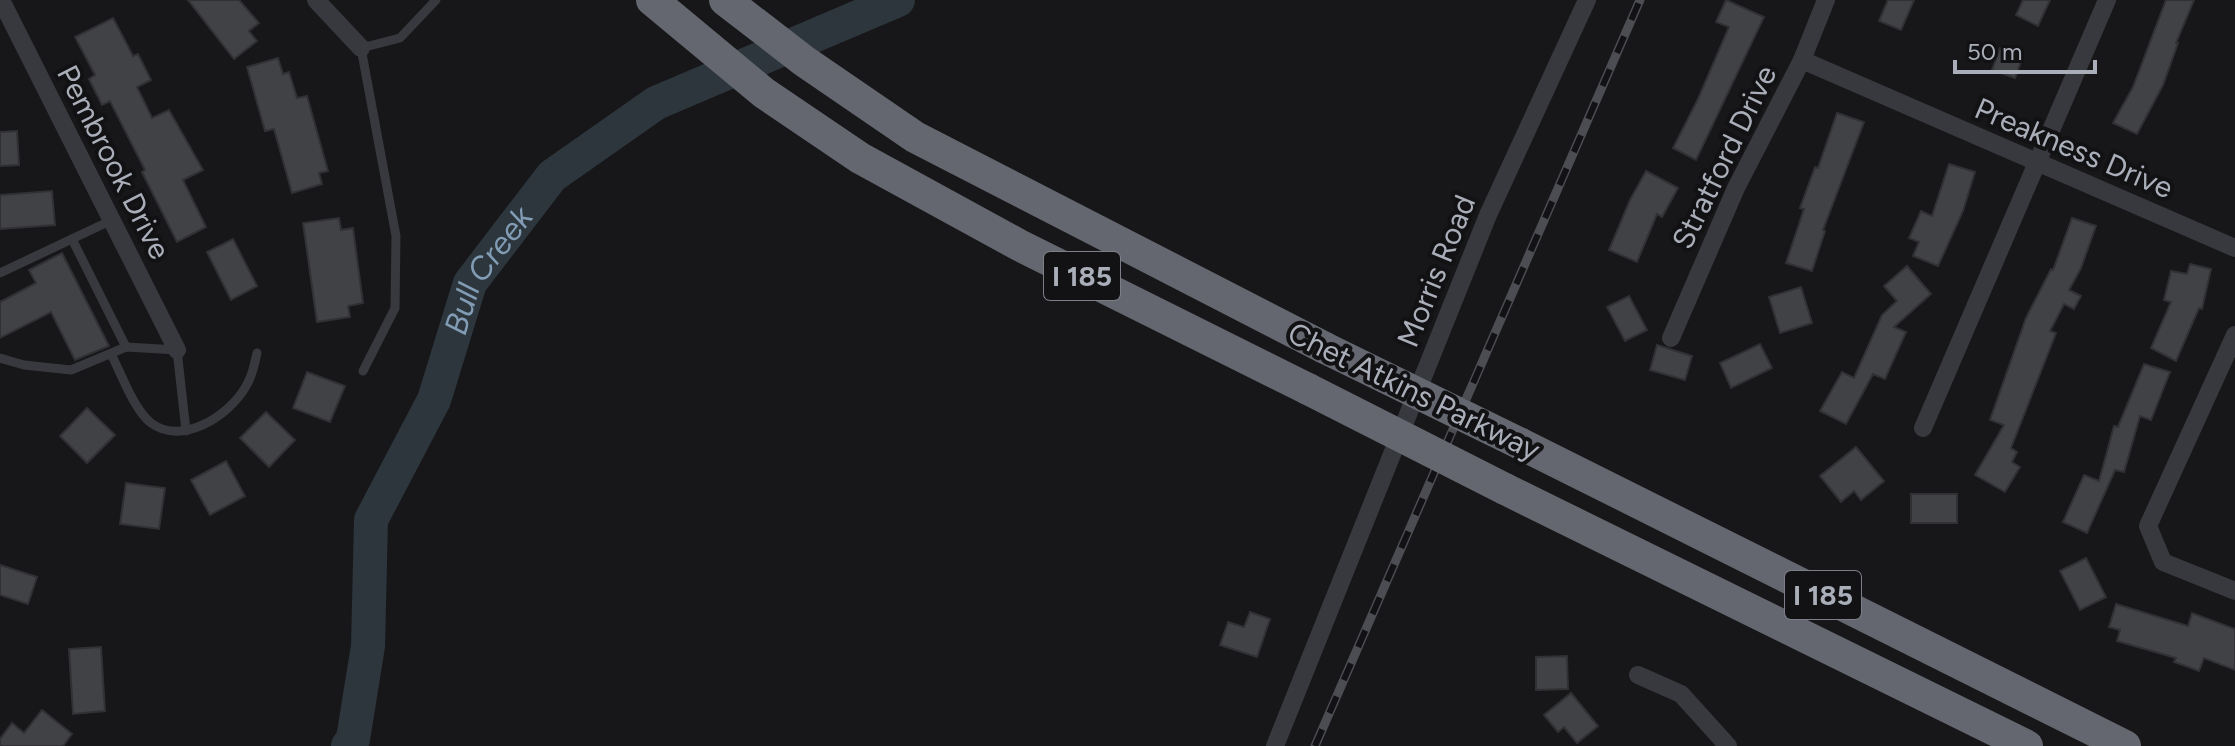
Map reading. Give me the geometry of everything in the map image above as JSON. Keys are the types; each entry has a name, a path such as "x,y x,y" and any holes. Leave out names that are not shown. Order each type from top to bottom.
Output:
{"highway":[{"path":"629,0 764,93"},
{"name":"Chet Atkins Parkway","path":"652,0 764,93 860,158 1019,245 2027,746"},
{"name":"Chet Atkins Parkway","path":"725,0 804,61 915,137 1325,348 2125,746"}],"street":[{"name":"Pembrook Drive","path":"1,0 177,350"},
{"path":"316,0 361,48"},
{"name":"Morris Road","path":"1275,746 1488,215 1587,0"},
{"name":"Stratford Drive","path":"1671,338 1736,188 1802,60 1826,0"},
{"path":"1923,428 2107,0"},
{"name":"Preakness Drive","path":"1802,60 2235,248"},
{"path":"2235,335 2148,526 2163,562 2235,591"},
{"path":"1638,675 1681,694 1728,746"}],"lane":[{"path":"363,371 395,308 396,236 361,48 400,38 436,0"},
{"path":"0,273 112,220"},
{"path":"72,239 126,347"},
{"path":"0,358 24,365 71,370 126,347 177,350 186,431"},
{"path":"111,354 141,413 169,432 186,431 208,422 243,391 251,377 257,353"}],"building":[{"path":"188,0 239,0 259,23 249,31 257,41 234,59"},
{"path":"1726,0 1764,17 1696,160 1673,148 1729,27 1716,22"},
{"path":"1888,0 1914,0 1901,30 1879,21"},
{"path":"2023,0 2050,0 2038,26 2016,15"},
{"path":"2166,0 2194,0 2163,85 2137,134 2113,123 2133,87"},
{"path":"113,18 133,56 138,54 151,80 137,87 152,118 169,110 203,170 183,180 206,227 177,242 110,101 102,105 89,79 95,75 75,37"},
{"path":"2000,48 2023,56 2015,78 1992,70"},
{"path":"278,58 283,74 289,72 297,98 307,96 328,171 319,173 322,184 292,193 274,129 265,131 247,67"},
{"path":"1837,113 1864,122 1823,230 1812,271 1786,263 1804,209 1800,208"},
{"path":"17,131 19,165 0,166 0,132"},
{"path":"1949,164 1975,172 1963,211 1938,266 1913,256 1919,242 1909,238 1921,211 1932,216"},
{"path":"1646,171 1678,188 1662,217 1657,214 1637,262 1609,250"},
{"path":"52,191 55,225 0,229 0,195"},
{"path":"339,218 341,230 353,228 363,303 348,306 350,317 317,322 303,223"},
{"path":"2072,218 2096,226 2081,268 2069,290 2081,296 2074,309 2064,304 2050,331 2056,333 2011,448 2017,452 2012,462 2020,467 2005,492 1975,475 2004,425 1990,420 2026,318 2053,270"},
{"path":"233,239 257,286 231,300 207,252"},
{"path":"62,253 109,346 75,360 51,312 0,338 0,302 36,283 29,270"},
{"path":"2190,264 2211,269 2202,309 2199,308 2176,361 2151,348 2171,302 2164,300 2171,271 2187,274"},
{"path":"1907,266 1931,294 1894,327 1906,332 1885,379 1873,374 1846,424 1820,411 1842,372 1854,378 1882,315 1897,301 1884,286"},
{"path":"1801,287 1812,323 1780,333 1769,297"},
{"path":"1629,296 1647,330 1625,341 1607,307"},
{"path":"1760,344 1772,368 1731,388 1720,363"},
{"path":"1657,345 1692,356 1685,380 1650,370"},
{"path":"2144,364 2170,372 2151,420 2140,416 2124,472 2115,470 2087,533 2063,522 2084,475 2099,481 2114,426 2118,427"},
{"path":"307,372 345,386 330,422 293,408"},
{"path":"87,408 115,435 87,463 60,436"},
{"path":"266,412 295,440 269,467 240,438"},
{"path":"1856,447 1884,481 1861,500 1854,491 1841,502 1820,476"},
{"path":"226,461 245,496 210,515 191,480"},
{"path":"126,483 165,488 159,529 120,524"},
{"path":"1911,494 1957,494 1957,523 1911,523"},
{"path":"2086,558 2106,597 2080,610 2060,571"},
{"path":"0,565 37,577 28,604 0,595"},
{"path":"2116,604 2188,626 2192,613 2235,629 2235,670 2204,658 2199,671 2174,662 2176,658 2117,641 2120,630 2109,627"},
{"path":"1250,612 1270,619 1257,657 1220,645 1228,622 1244,627"},
{"path":"101,647 105,711 73,714 69,649"},
{"path":"1567,656 1568,689 1536,690 1536,657"},
{"path":"1571,693 1598,726 1577,743 1564,727 1558,732 1544,715"},
{"path":"42,710 72,734 63,746 0,746 0,739 12,723 24,733"}],"waterway":[{"name":"Bull Creek","path":"348,746 353,739 368,646 371,520 434,400 470,283 552,176 656,103 898,0"}],"railway":[{"path":"1315,746 1640,0"}]}
